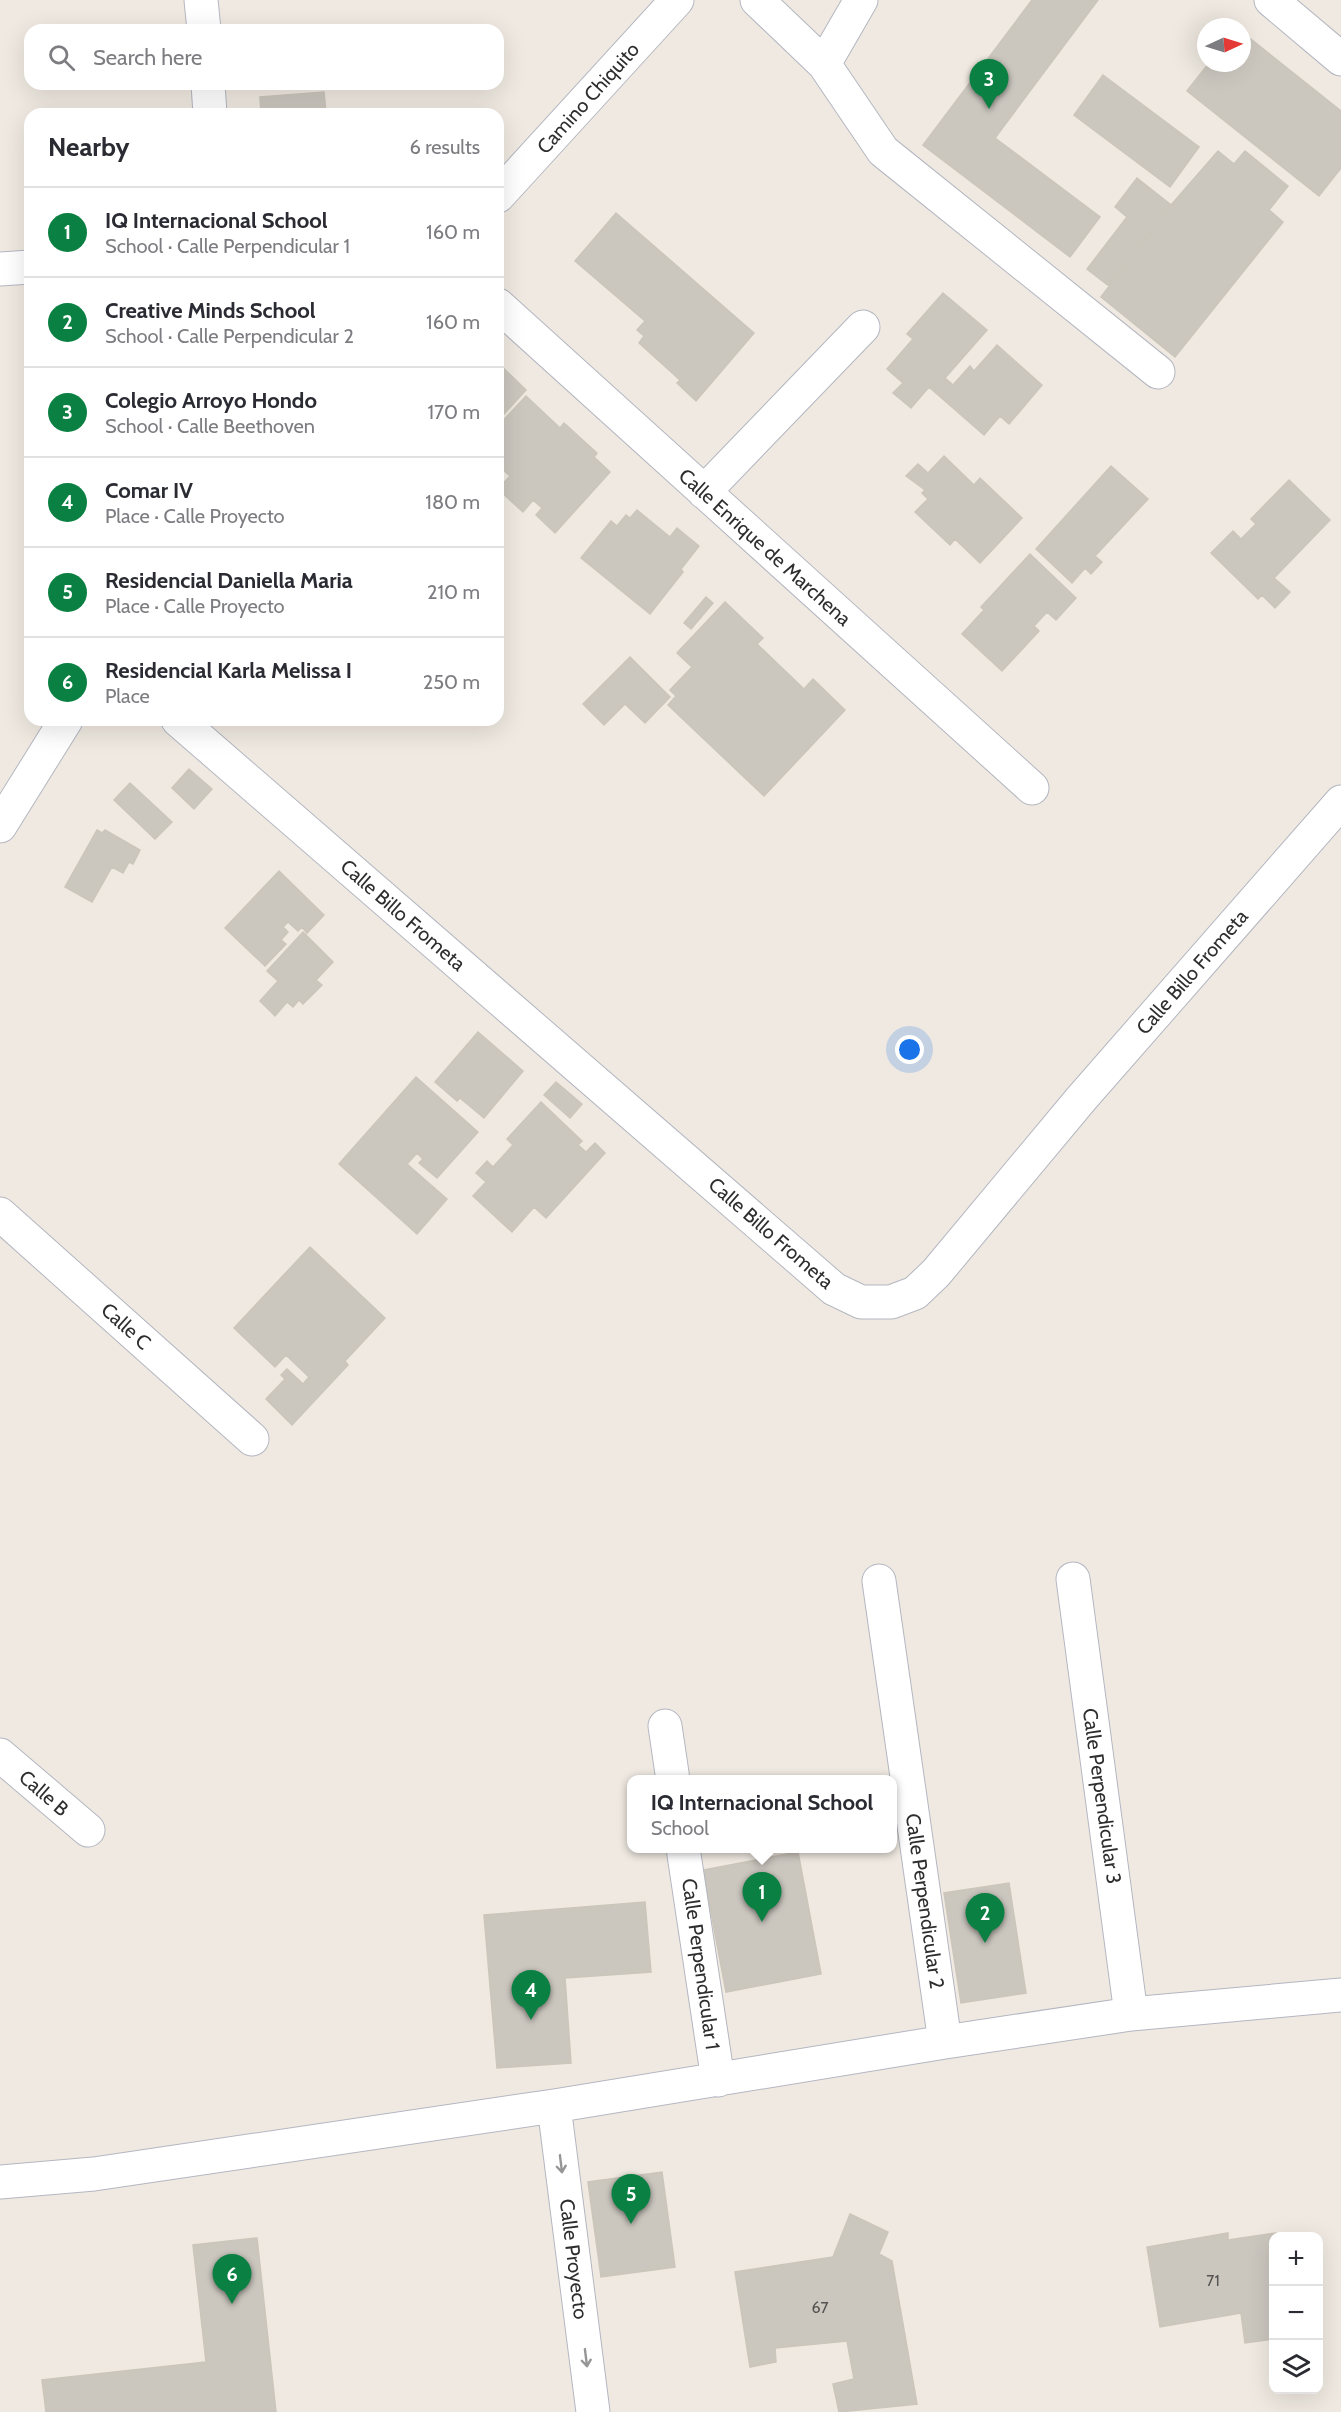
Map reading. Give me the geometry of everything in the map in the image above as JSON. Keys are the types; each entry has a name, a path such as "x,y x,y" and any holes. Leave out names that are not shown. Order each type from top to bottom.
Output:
{"street":[{"path":"201,0 203,24"},
{"name":"Camino Chiquito","path":"504,189 677,0"},
{"path":"758,0 824,64 883,151 1158,372"},
{"path":"824,64 861,0"},
{"path":"1271,0 1341,59"},
{"path":"208,90 210,108"},
{"path":"0,269 24,267"},
{"name":"Calle Enrique de Marchena","path":"504,310 1032,788"},
{"path":"704,492 863,327"},
{"path":"0,826 62,726"},
{"name":"Calle Billo Frometa","path":"185,726 834,1289 861,1302 891,1302 915,1293 936,1273 1081,1099 1341,802"},
{"name":"Calle C","path":"0,1214 252,1439"},
{"name":"Calle Perpendicular 3","path":"1073,1579 1131,2014"},
{"name":"Calle Perpendicular 2","path":"879,1581 945,2042"},
{"path":"665,1726 672,1775"},
{"name":"Calle B","path":"0,1755 88,1830"},
{"name":"Calle Perpendicular 1","path":"685,1853 718,2080"},
{"path":"0,2182 94,2174 554,2106 1131,2014 1341,1995"},
{"name":"Calle Proyecto","path":"554,2106 593,2412"}],"building":[{"path":"1032,0 1098,0 995,138 1100,217 1070,257 923,145"},
{"path":"1251,39 1341,111 1341,168 1319,196 1187,91 1202,72 1251,72"},
{"path":"1103,75 1199,147 1170,187 1074,115"},
{"path":"324,92 325,108 261,108 260,97"},
{"path":"1218,151 1234,164 1245,151 1288,186 1269,210 1283,222 1175,357 1101,297 1171,205"},
{"path":"1137,178 1171,205 1109,286 1087,269 1127,217 1115,207"},
{"path":"616,213 754,333 696,401 677,383 680,380 639,343 644,336 637,330 645,321 575,261"},
{"path":"943,293 987,330 945,378 953,385 970,366 974,371 997,345 1042,385 1009,424 1000,416 984,435 929,387 911,408 893,393 903,383 887,369 913,339 907,334"},
{"path":"504,369 526,390 504,414"},
{"path":"526,396 560,428 564,423 597,453 594,457 610,472 555,533 536,515 542,508 533,500 523,512 504,495 504,482 510,476 504,470 504,420"},
{"path":"944,456 974,485 980,478 1022,518 980,563 955,539 950,545 915,512 928,499 922,493 925,490 906,476 918,464 928,473"},
{"path":"1111,466 1148,499 1095,556 1102,562 1091,574 1085,568 1072,583 1036,549"},
{"path":"1289,480 1330,520 1274,578 1290,592 1275,608 1262,595 1258,599 1211,553 1233,531 1241,539 1256,524 1251,519"},
{"path":"637,510 670,537 677,528 699,546 681,569 683,572 650,614 581,558 611,521 617,526 626,515 630,518"},
{"path":"1030,554 1076,598 1056,620 1047,612 1034,626 1039,631 1002,671 962,634 984,610 981,607"},
{"path":"706,597 713,603 691,629 684,623"},
{"path":"725,602 763,638 757,644 804,689 813,679 845,710 764,796 668,705 676,696 670,690 692,667 677,653"},
{"path":"630,657 670,697 645,723 625,704 604,725 583,704"},
{"path":"189,769 212,789 194,809 172,788"},
{"path":"130,783 172,822 155,839 114,800"},
{"path":"97,830 102,833 105,830 140,850 133,864 129,862 123,873 112,867 92,902 65,887"},
{"path":"279,871 324,915 307,933 302,927 298,931 288,922 283,927 288,932 281,940 286,944 265,966 225,928"},
{"path":"303,932 333,962 316,980 322,985 303,1004 299,1000 293,1007 287,1002 275,1016 260,1001 278,981 267,971"},
{"path":"478,1032 523,1071 484,1118 460,1098 457,1101 435,1082"},
{"path":"416,1077 478,1132 437,1178 419,1163 423,1159 417,1153 407,1164 447,1199 417,1234 339,1164"},
{"path":"556,1082 582,1104 570,1118 544,1095"},
{"path":"541,1102 582,1141 578,1145 586,1152 595,1143 605,1153 546,1218 534,1207 512,1232 473,1196 486,1182 476,1173 487,1161 493,1167 513,1145 507,1139"},
{"path":"310,1247 385,1318 345,1361 348,1365 292,1425 266,1399 285,1379 281,1375 287,1369 303,1384 309,1377 286,1355 275,1367 234,1328"},
{"path":"798,1853 821,1974 726,1992 703,1870"},
{"path":"1009,1883 1026,1993 961,2003 944,1893"},
{"path":"645,1902 651,1972 565,1978 571,2063 497,2068 484,1915"},
{"path":"662,2172 675,2267 601,2277 588,2182"},
{"path":"850,2214 888,2232 879,2254 892,2261 917,2404 839,2412 833,2384 854,2379 847,2341 775,2348 776,2362 750,2367 735,2272 833,2257"},
{"path":"1228,2233 1228,2240 1269,2234 1269,2340 1245,2343 1241,2313 1160,2327 1147,2247"},
{"path":"257,2238 276,2412 46,2412 42,2380 206,2362 193,2245"}],"place":[{"name":"Colegio Arroyo Hondo","path":"989,109"},
{"name":"IQ Internacional School","path":"762,1922"},
{"name":"Creative Minds School","path":"985,1943"},
{"name":"Comar IV","path":"531,2020"},
{"name":"Residencial Daniella Maria","path":"631,2224"},
{"name":"Residencial Karla Melissa I","path":"232,2304"}]}
